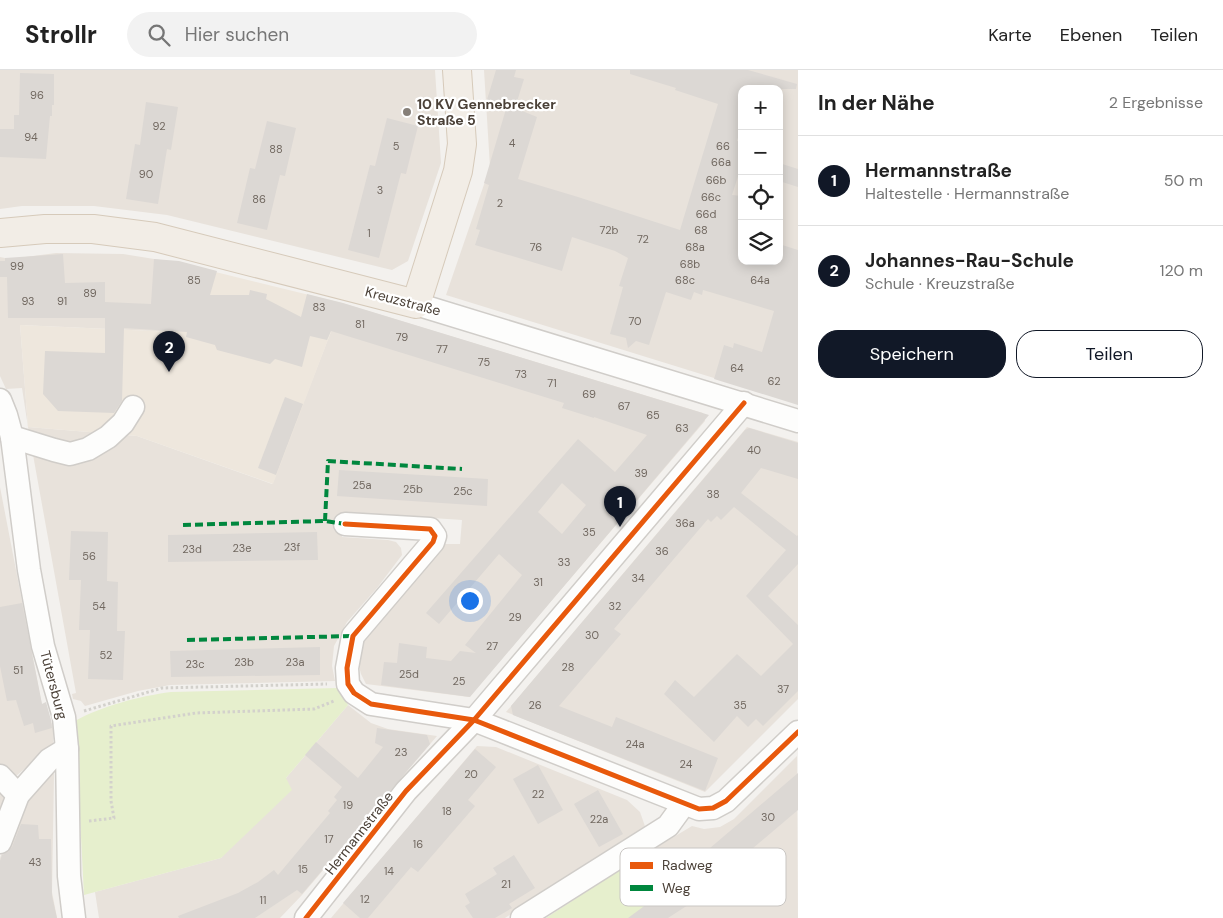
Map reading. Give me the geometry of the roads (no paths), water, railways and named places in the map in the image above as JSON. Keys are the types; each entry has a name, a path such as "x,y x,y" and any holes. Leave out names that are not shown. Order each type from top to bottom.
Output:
{"main road":[{"path":"416,304 458,171 462,144 457,70"},
{"name":"Kreuzstraße","path":"0,233 45,229 93,229 155,237 416,304"}],"street":[{"name":"Kreuzstraße","path":"416,304 798,421"},
{"name":"Tütersburg","path":"0,400 6,415 9,449 43,646 64,717 67,749 69,876 74,918"},
{"name":"Hermannstraße","path":"306,918 406,791 474,720 744,403"},
{"path":"9,449 36,443 70,454 88,449 108,437 123,424 133,407"},
{"path":"345,524 430,529 435,536 433,542 353,636 347,668 351,688 370,704 474,720 699,809 713,808 726,801 798,732"},
{"path":"0,842 18,795 49,760 67,749"},
{"path":"0,776 18,795"},
{"path":"633,848 668,826 684,804"},
{"path":"522,918 620,856"}],"place":[{"name":"10 KV Gennebrecker Straße 5","path":"407,112"},
{"name":"Johannes-Rau-Schule","path":"169,372"},
{"name":"Hermannstraße","path":"620,527"}]}
